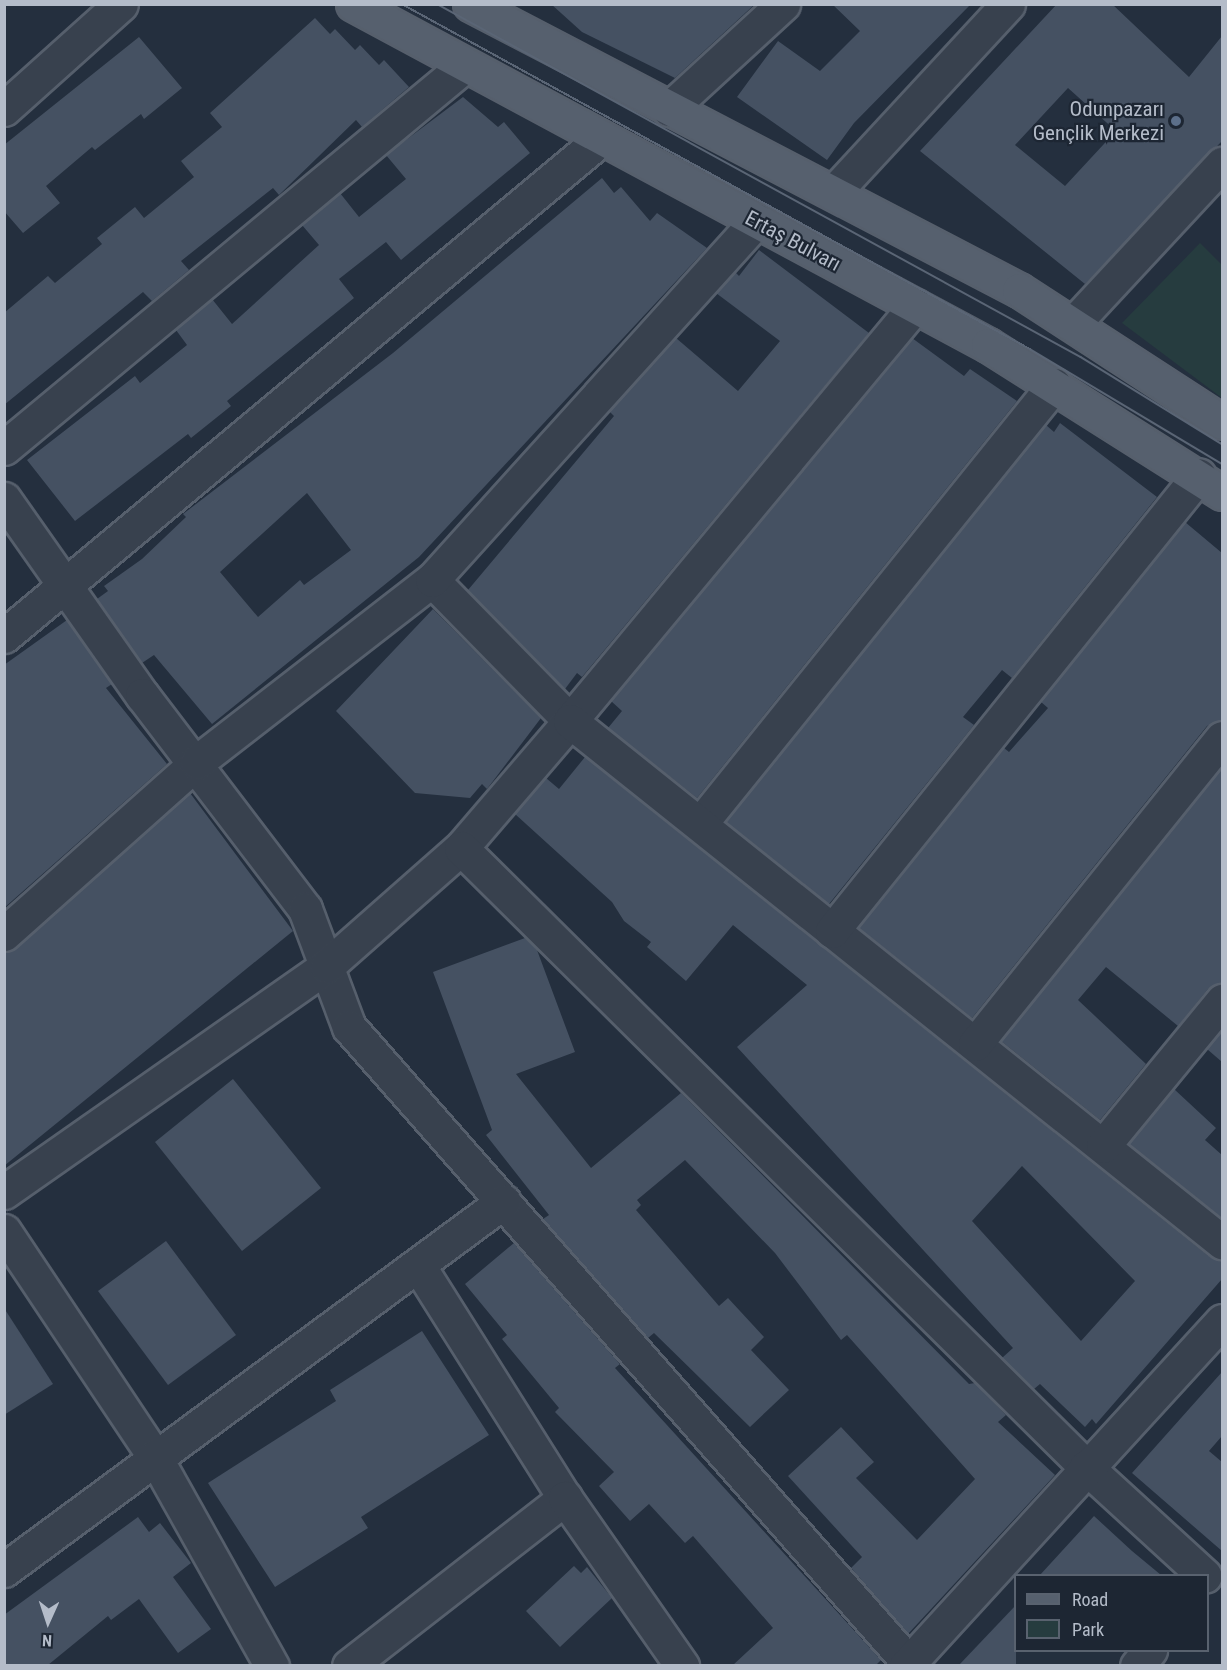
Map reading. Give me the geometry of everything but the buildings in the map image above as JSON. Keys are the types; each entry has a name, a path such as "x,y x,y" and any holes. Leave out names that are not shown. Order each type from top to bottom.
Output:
{"main road":[{"name":"Ertaş Bulvarı","path":"353,4 464,66 915,306 1054,385 1211,484"},
{"path":"471,5 834,192 1075,321 1222,422"}],"street":[{"path":"4,109 121,4"},
{"path":"669,109 783,4"},
{"path":"834,192 1008,4"},
{"path":"4,448 464,66"},
{"path":"4,636 601,139"},
{"path":"1075,321 1222,164"},
{"path":"4,934 196,762 432,580 756,221"},
{"path":"4,1192 327,966 461,848 570,722 915,306"},
{"path":"700,824 1054,385"},
{"path":"832,930 1211,484"},
{"path":"4,499 65,587 305,909 349,1027 907,1664 1222,1321"},
{"path":"432,580 570,722 1222,1242"},
{"path":"975,1044 1222,738"},
{"path":"461,848 1086,1467 1207,1574"},
{"path":"1103,1146 1222,1001"},
{"path":"4,1570 504,1202"},
{"path":"4,1231 155,1457 272,1665"},
{"path":"418,1265 671,1662"},
{"path":"349,1665 565,1498"},
{"path":"1137,1665 1148,1652"}],"green space":[{"path":"1200,243 1222,265 1222,398 1122,323"}],"tram line":[{"path":"402,4 1030,349 1222,464"},
{"path":"437,4 1081,357 1222,444"}],"place":[{"name":"Odunpazarı Gençlik Merkezi","path":"1176,121"}]}
